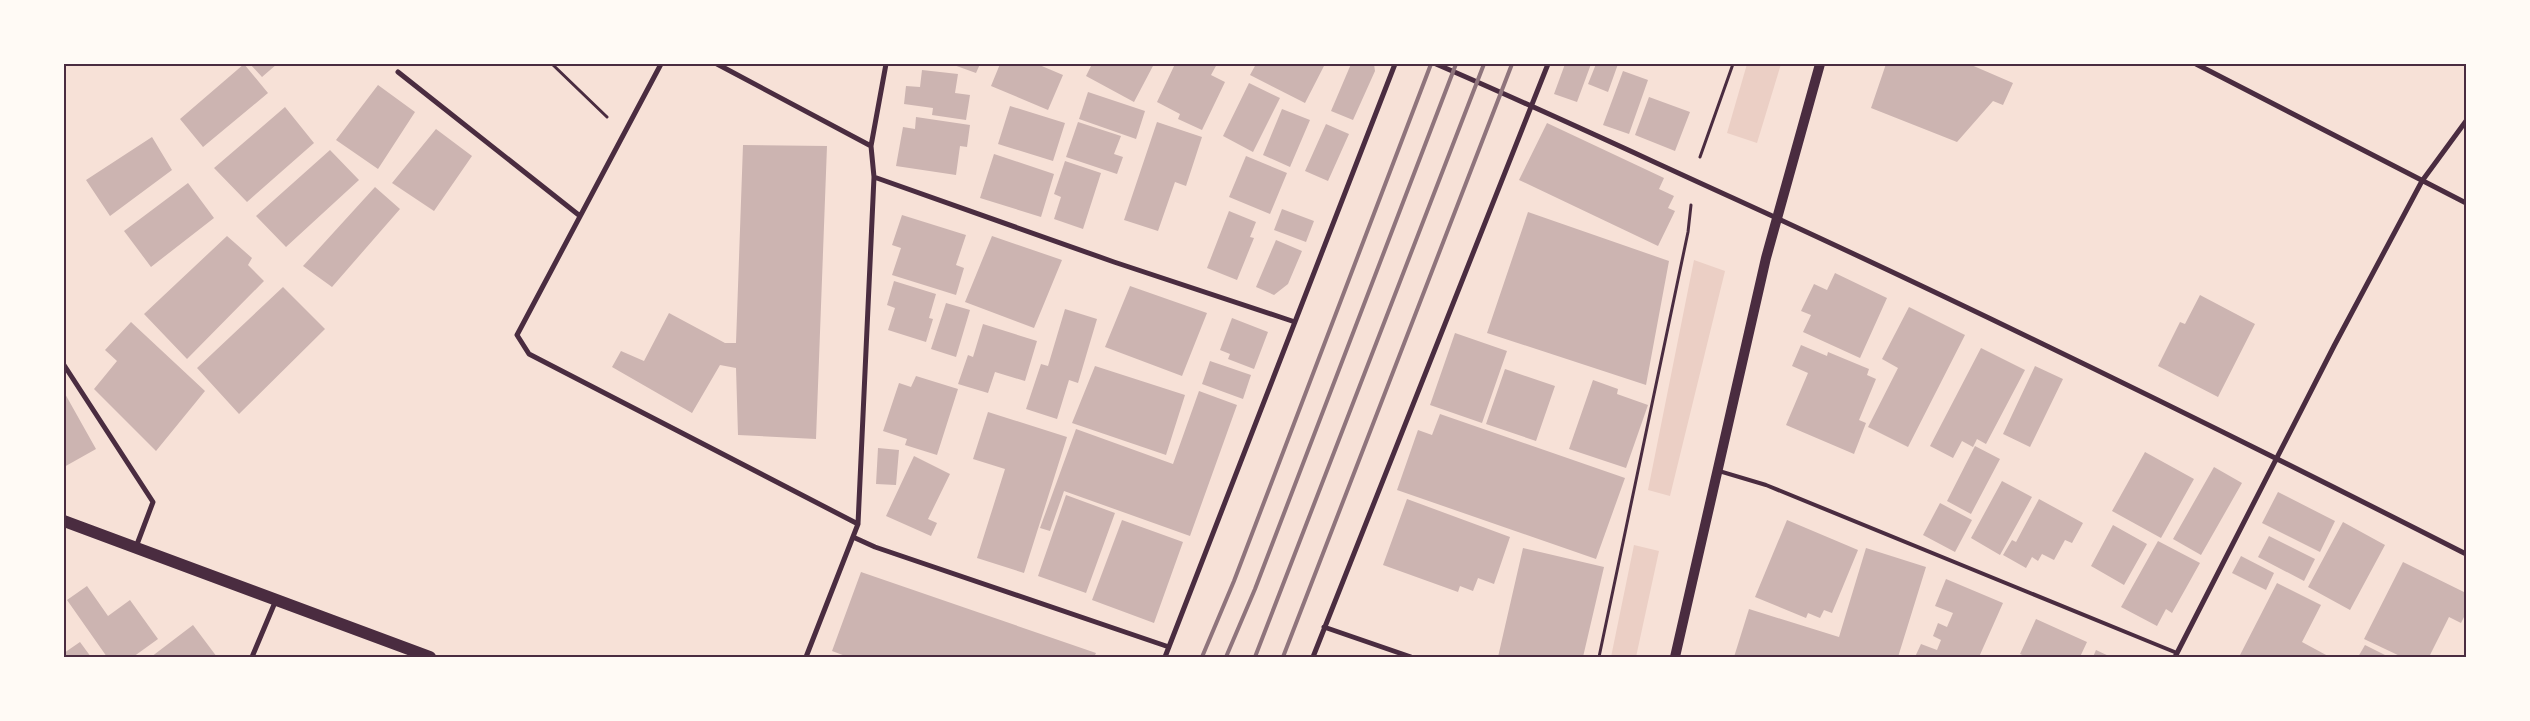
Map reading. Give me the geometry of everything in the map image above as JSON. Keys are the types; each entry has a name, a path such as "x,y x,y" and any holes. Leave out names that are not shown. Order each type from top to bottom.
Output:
{"main road":[{"path":"1675,657 1777,217 1820,64"},
{"path":"64,521 276,600 402,650 430,657"}],"street":[{"path":"661,64 517,334 529,354 858,524"},
{"path":"717,64 870,146"},
{"path":"806,657 858,524 874,177 870,146 886,64"},
{"path":"1165,657 1395,64"},
{"path":"1436,64 1532,105 1777,217 2277,458 2466,554"},
{"path":"1313,657 1548,64"},
{"path":"2196,64 2466,203"},
{"path":"398,72 580,216"},
{"path":"2176,655 2334,346 2422,181 2466,121"},
{"path":"874,177 1114,262 1294,322"},
{"path":"64,365 154,502 136,548"},
{"path":"853,537 875,547 1169,647"},
{"path":"252,657 276,600"},
{"path":"1324,627 1411,657"}],"lane":[{"path":"1719,472 1766,485 2176,655"}],"path":[{"path":"552,64 574,87 625,131"},
{"path":"1598,657 1688,232 1693,178 1733,64"}],"shaded area":[{"path":"1747,64 1781,64 1757,143 1727,133"},
{"path":"1694,260 1725,271 1670,496 1648,490"},
{"path":"1634,545 1659,551 1636,657 1611,657"}],"building":[{"path":"244,64 268,93 203,147 180,119"},
{"path":"250,64 277,64 262,77"},
{"path":"951,64 980,64 976,73"},
{"path":"1000,64 1037,64 1063,75 1048,110 991,86"},
{"path":"1092,64 1154,64 1134,102 1086,76"},
{"path":"1175,64 1217,64 1211,75 1225,82 1202,130 1178,119 1180,114 1157,102"},
{"path":"1256,64 1325,64 1305,103 1250,75"},
{"path":"1351,64 1374,64 1375,71 1353,120 1331,111"},
{"path":"1565,64 1591,64 1577,102 1554,94"},
{"path":"1596,64 1618,64 1608,92 1588,84"},
{"path":"1886,64 1969,64 2013,83 2003,105 1993,101 1957,142 1871,108"},
{"path":"922,70 958,74 955,93 970,95 966,120 932,115 933,108 904,104 906,86 920,87"},
{"path":"1623,71 1648,80 1629,134 1603,125"},
{"path":"1249,83 1280,98 1253,152 1223,136"},
{"path":"378,85 415,112 378,169 336,140"},
{"path":"1088,92 1145,111 1136,139 1079,119"},
{"path":"1649,97 1690,112 1675,151 1635,135"},
{"path":"1010,106 1065,123 1053,161 998,144"},
{"path":"285,107 314,143 247,202 214,168"},
{"path":"1282,109 1310,120 1290,167 1263,155"},
{"path":"916,117 970,125 967,147 960,146 956,175 896,166 903,127 915,129"},
{"path":"1078,122 1121,136 1114,154 1123,157 1117,174 1066,157"},
{"path":"1157,122 1202,137 1186,186 1175,182 1158,231 1124,220"},
{"path":"1547,123 1664,178 1659,189 1674,196 1668,208 1675,211 1658,246 1519,180"},
{"path":"1326,124 1349,134 1328,181 1305,171"},
{"path":"436,129 472,156 434,211 392,183"},
{"path":"152,137 172,170 110,216 86,180"},
{"path":"743,145 827,146 816,439 738,435 736,368 720,365 692,413 612,367 621,351 644,361 669,313 725,343 736,343"},
{"path":"330,150 359,180 286,247 256,216"},
{"path":"994,154 1054,174 1041,217 980,198"},
{"path":"1246,156 1287,173 1270,214 1229,197"},
{"path":"1065,161 1101,173 1083,229 1054,219 1061,197 1054,194"},
{"path":"188,183 214,218 151,267 124,231"},
{"path":"375,187 400,209 332,287 303,266"},
{"path":"1282,209 1314,221 1306,242 1274,230"},
{"path":"1229,211 1256,222 1250,237 1254,238 1237,280 1207,268"},
{"path":"1528,212 1669,261 1646,385 1487,333"},
{"path":"902,215 966,235 956,265 964,268 956,295 892,275 901,248 892,245"},
{"path":"227,236 252,258 248,265 264,281 187,359 144,314"},
{"path":"992,236 1062,260 1034,328 965,302"},
{"path":"1276,240 1302,251 1288,284 1274,295 1256,287"},
{"path":"1835,273 1887,298 1860,358 1803,332 1811,315 1801,311 1814,284 1827,290"},
{"path":"894,281 936,294 929,318 933,319 926,342 888,330 895,308 887,305"},
{"path":"1130,286 1207,313 1182,376 1105,347"},
{"path":"283,287 325,329 239,414 197,368"},
{"path":"2200,295 2255,324 2218,397 2158,366 2180,322 2185,324"},
{"path":"946,303 970,310 956,357 931,349"},
{"path":"1909,307 1965,335 1908,447 1868,427 1898,368 1882,359"},
{"path":"1065,309 1097,319 1078,383 1069,380 1057,419 1026,409 1041,364 1048,366"},
{"path":"1232,318 1268,332 1254,369 1228,359 1230,354 1220,350"},
{"path":"131,322 205,391 156,451 94,389 117,361 105,350"},
{"path":"983,324 1037,341 1025,381 995,372 988,393 958,384 968,355 973,357"},
{"path":"1455,333 1507,351 1482,423 1430,405"},
{"path":"1801,345 1827,356 1828,352 1869,369 1867,375 1876,379 1859,420 1866,423 1854,454 1786,425 1808,373 1792,366"},
{"path":"1981,348 2025,370 1986,444 1977,439 1973,447 1962,441 1953,458 1930,446"},
{"path":"1210,361 1251,375 1243,399 1202,384"},
{"path":"1095,366 1185,395 1166,455 1072,423"},
{"path":"2035,366 2063,379 2030,447 2003,434"},
{"path":"1505,369 1555,386 1536,441 1486,424"},
{"path":"916,376 958,389 937,455 905,445 907,439 883,431 899,383 911,387"},
{"path":"1593,380 1618,389 1617,394 1648,405 1626,468 1569,449"},
{"path":"1199,391 1237,405 1190,536 1064,491 1050,531 1040,528 1076,429 1173,464"},
{"path":"64,392 96,449 64,467"},
{"path":"988,412 1067,437 1024,573 977,558 1005,469 973,459"},
{"path":"1440,414 1625,478 1596,559 1397,490 1418,430 1432,435"},
{"path":"1975,446 2000,459 1971,514 1947,501"},
{"path":"878,448 899,450 896,485 876,484"},
{"path":"2145,452 2194,479 2161,538 2112,511"},
{"path":"914,456 950,474 928,519 937,523 931,536 886,516"},
{"path":"2214,467 2242,483 2201,555 2173,539"},
{"path":"2002,481 2032,497 2000,555 1971,538"},
{"path":"2278,492 2335,521 2320,552 2262,523"},
{"path":"1066,495 1115,513 1086,593 1038,576"},
{"path":"1407,499 1510,537 1494,584 1478,578 1473,591 1460,586 1458,592 1383,565"},
{"path":"2039,499 2083,523 2072,543 2065,540 2054,560 2042,554 2038,561 2032,557 2026,568 2003,555 2012,540 2016,542"},
{"path":"1940,503 1972,520 1955,552 1923,535"},
{"path":"1122,520 1183,542 1154,623 1092,600"},
{"path":"1787,520 1858,550 1832,613 1824,610 1820,618 1808,613 1806,618 1755,597"},
{"path":"2343,522 2385,545 2350,610 2308,587"},
{"path":"2113,525 2147,544 2124,585 2091,566"},
{"path":"2269,536 2315,559 2304,581 2258,557"},
{"path":"2158,541 2200,563 2172,613 2166,609 2157,626 2121,607"},
{"path":"1523,548 1604,567 1583,657 1498,657"},
{"path":"1866,548 1926,567 1898,657 1734,657 1749,609 1839,637"},
{"path":"2241,556 2274,573 2266,590 2232,573"},
{"path":"2403,562 2466,593 2466,613 2461,623 2449,617 2429,657 2402,657 2364,639"},
{"path":"861,572 1096,653 1094,657 848,657 832,651"},
{"path":"1946,579 2003,603 1979,657 1915,657 1921,644 1937,650 1941,640 1933,636 1938,623 1947,627 1953,613 1935,606"},
{"path":"2277,583 2321,605 2302,642 2328,657 2239,657"},
{"path":"87,586 108,616 130,600 158,639 133,657 107,657 67,600"},
{"path":"2036,619 2087,642 2080,657 2027,657 2020,654"},
{"path":"193,625 217,657 151,657"},
{"path":"80,642 91,657 64,657 64,653"},
{"path":"2365,645 2389,657 2358,657"},
{"path":"2096,650 2111,657 2093,657"}],"railway":[{"path":"1202,657 1234,581 1431,64"},
{"path":"1226,657 1255,589 1456,64"},
{"path":"1255,657 1484,64"},
{"path":"1283,657 1512,64"}]}
